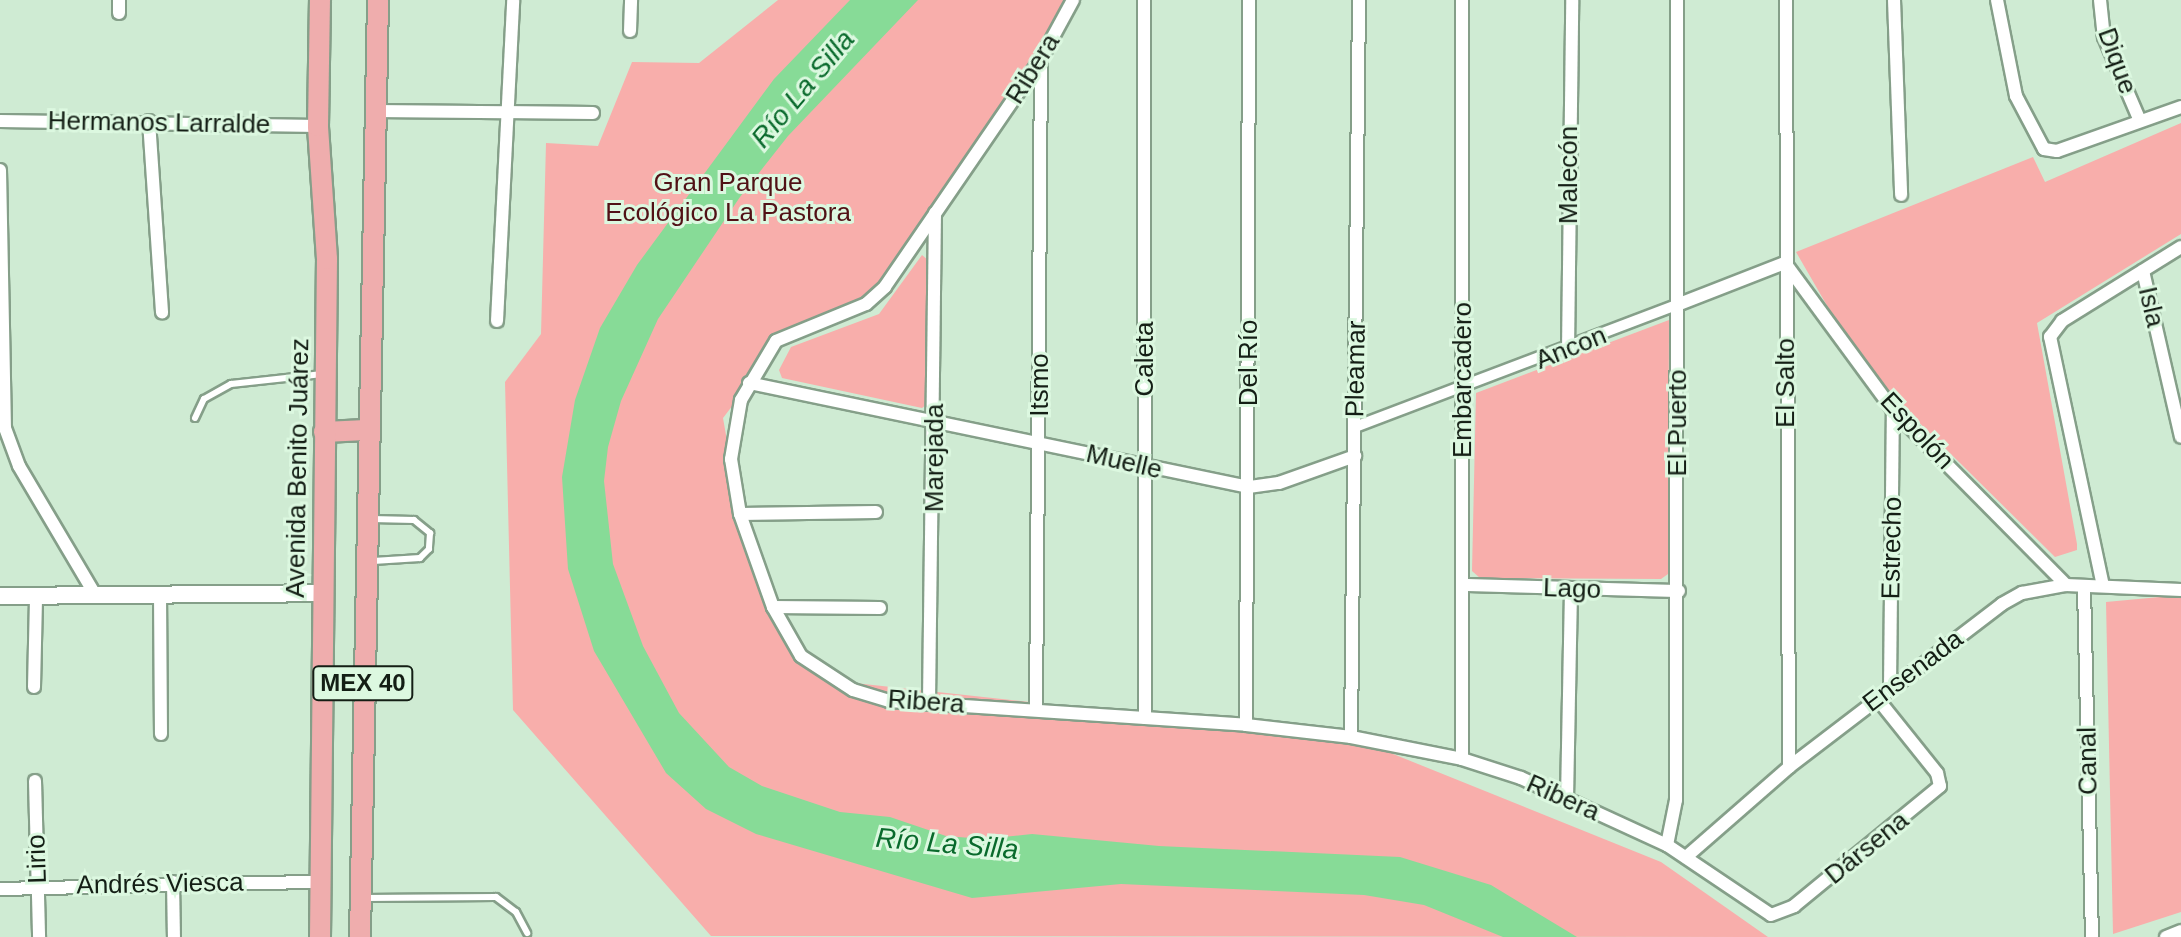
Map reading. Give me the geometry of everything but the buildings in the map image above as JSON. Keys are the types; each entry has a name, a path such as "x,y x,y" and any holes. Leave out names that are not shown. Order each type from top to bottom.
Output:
{"main road":[{"name":"Avenida Benito Juárez","path":"320,0 318,126 327,259 320,937"},
{"name":"MEX 40","path":"360,937 366,430 378,0"},
{"path":"324,432 366,430"}],"street":[{"path":"497,321 513,0"},
{"path":"630,31 631,0"},
{"name":"Ribera","path":"1073,0 1041,59 876,297 776,341 749,383 732,437 740,514 773,607 801,656 836,681 873,698 1246,725 1351,737 1462,759 1567,799 1667,845 1759,911 1779,914"},
{"name":"Caleta","path":"1144,0 1145,718"},
{"name":"Del Río","path":"1246,725 1249,0"},
{"name":"Pleamar","path":"1351,737 1359,0"},
{"name":"Embarcadero","path":"1462,0 1465,585 1462,759"},
{"name":"Malecón","path":"1568,350 1572,0"},
{"name":"El Puerto","path":"1667,845 1676,814 1679,591 1677,0"},
{"name":"El Salto","path":"1786,0 1789,767"},
{"path":"1894,0 1901,195"},
{"path":"1997,0 2004,55 2033,135 2044,149 2057,151 2181,107"},
{"name":"Dique","path":"2100,0 2104,37 2140,121"},
{"name":"Itsmo","path":"1036,710 1041,59"},
{"path":"375,111 593,113"},
{"name":"Hermanos Larralde","path":"0,121 318,126"},
{"path":"149,121 162,313"},
{"path":"0,170 3,428 19,466 94,593"},
{"name":"Marejada","path":"929,702 936,419 935,213"},
{"path":"2103,586 2051,356 2050,337 2062,321 2181,247"},
{"name":"Ancon","path":"1355,427 1568,350 1785,263"},
{"name":"Espolón","path":"1785,263 1893,410 2066,585"},
{"name":"Isla","path":"2143,271 2181,437"},
{"name":"Muelle","path":"749,383 936,419 1145,467 1249,487 1279,483 1355,456"},
{"name":"Estrecho","path":"1890,687 1893,410"},
{"path":"740,514 876,512"},
{"name":"Lago","path":"1465,585 1679,591"},
{"name":"Ensenada","path":"1686,857 1789,767 1890,687 2002,604 2022,593 2066,585 2181,590"},
{"name":"Canal","path":"2084,586 2092,937"},
{"path":"1567,799 1571,590"},
{"path":"160,593 161,734"},
{"path":"0,596 323,593"},
{"path":"34,687 36,596"},
{"path":"773,607 880,608"},
{"name":"Dársena","path":"1779,914 1934,794 1941,783 1937,773 1877,698"},
{"name":"Lirio","path":"35,781 39,937"},
{"path":"173,882 174,937"},
{"name":"Andrés Viesca","path":"0,889 173,882 320,882"},
{"path":"2166,937 2181,931"}],"lane":[{"path":"195,418 204,399 231,384 325,374"},
{"path":"365,561 420,558 429,549 430,533 414,520 366,519"},
{"path":"361,898 496,897 516,912 527,933"}],"green space":[{"name":"Gran Parque Ecológico La Pastora","path":"778,0 1073,0 876,297 788,333 723,418 740,514 791,643 836,681 1351,737 1661,862 1768,937 711,936 513,710 505,382 541,334 546,143 598,146 632,62 699,63"},
{"path":"2181,123 2181,234 2037,323 2077,544 2077,550 2055,557 1862,366 1796,252 2033,157 2045,182"},
{"path":"922,255 929,261 930,402 922,408 782,378 779,370 791,347 879,314"},
{"path":"1669,320 1668,574 1661,579 1480,578 1472,571 1476,393"},
{"path":"2181,595 2181,912 2113,934 2106,602"}],"water":[{"name":"Río La Silla","path":"850,0 918,0 788,136 740,197 658,319 621,401 608,447 604,481 613,564 643,646 679,713 729,767 762,786 840,812 890,817 946,836 983,839 1032,834 1159,846 1400,857 1491,885 1577,937 1503,937 1424,905 1364,895 1121,884 972,898 756,834 706,809 666,773 594,651 568,569 562,477 575,400 600,328 637,265 774,79"}]}
